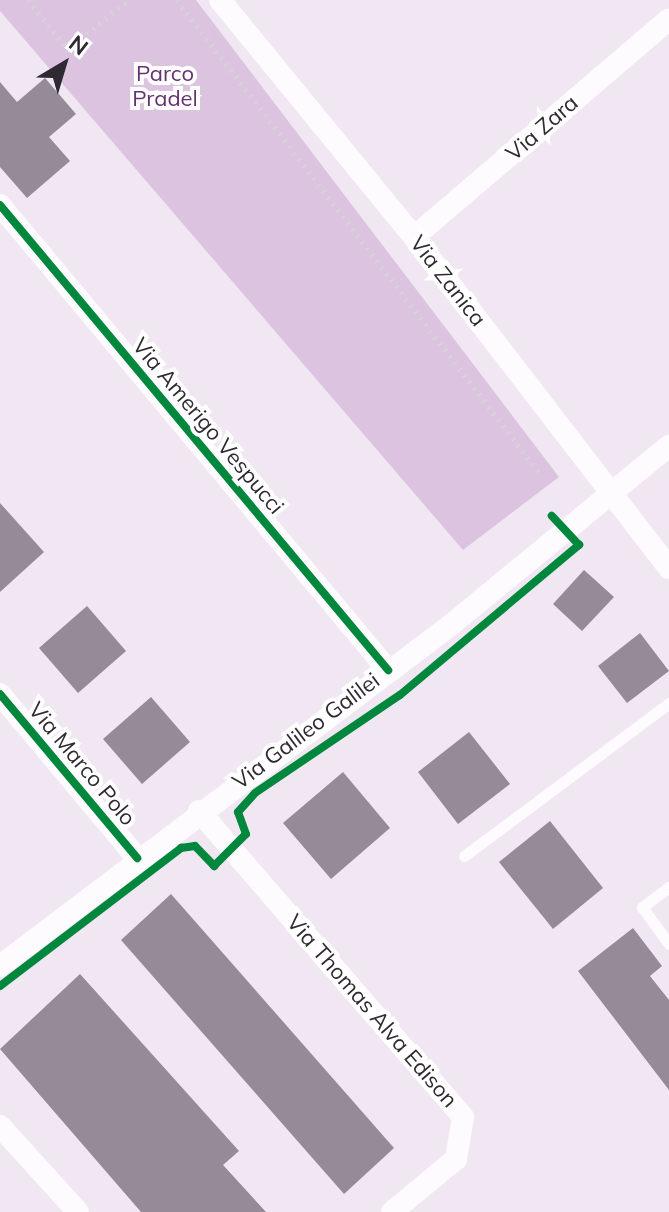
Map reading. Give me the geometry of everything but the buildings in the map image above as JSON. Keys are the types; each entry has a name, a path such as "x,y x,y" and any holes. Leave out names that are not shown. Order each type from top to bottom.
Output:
{"street":[{"name":"Via Zanica","path":"220,0 414,237 669,568"},
{"name":"Via Zara","path":"414,237 669,19"},
{"name":"Via Amerigo Vespucci","path":"0,205 388,670"},
{"name":"Via Galileo Galilei","path":"0,966 137,858 388,670 611,496 669,446"},
{"name":"Via Marco Polo","path":"0,694 137,858"},
{"name":"Via Thomas Alva Edison","path":"199,811 463,1117 456,1159 392,1212"},
{"path":"0,1126 78,1212"}],"lane":[{"path":"464,856 669,703"},
{"path":"669,887 642,907 669,944"}],"path":[{"path":"28,0 68,49 129,0"},
{"path":"177,0 541,475"}],"green space":[{"name":"Parco Pradel","path":"0,0 196,0 559,477 463,550 0,11"}],"cycle path":[{"path":"0,205 388,670"},
{"path":"0,986 181,848 195,846 214,866 246,834 238,812 255,793 400,695 579,545 552,516"},
{"path":"0,694 137,858"}]}
